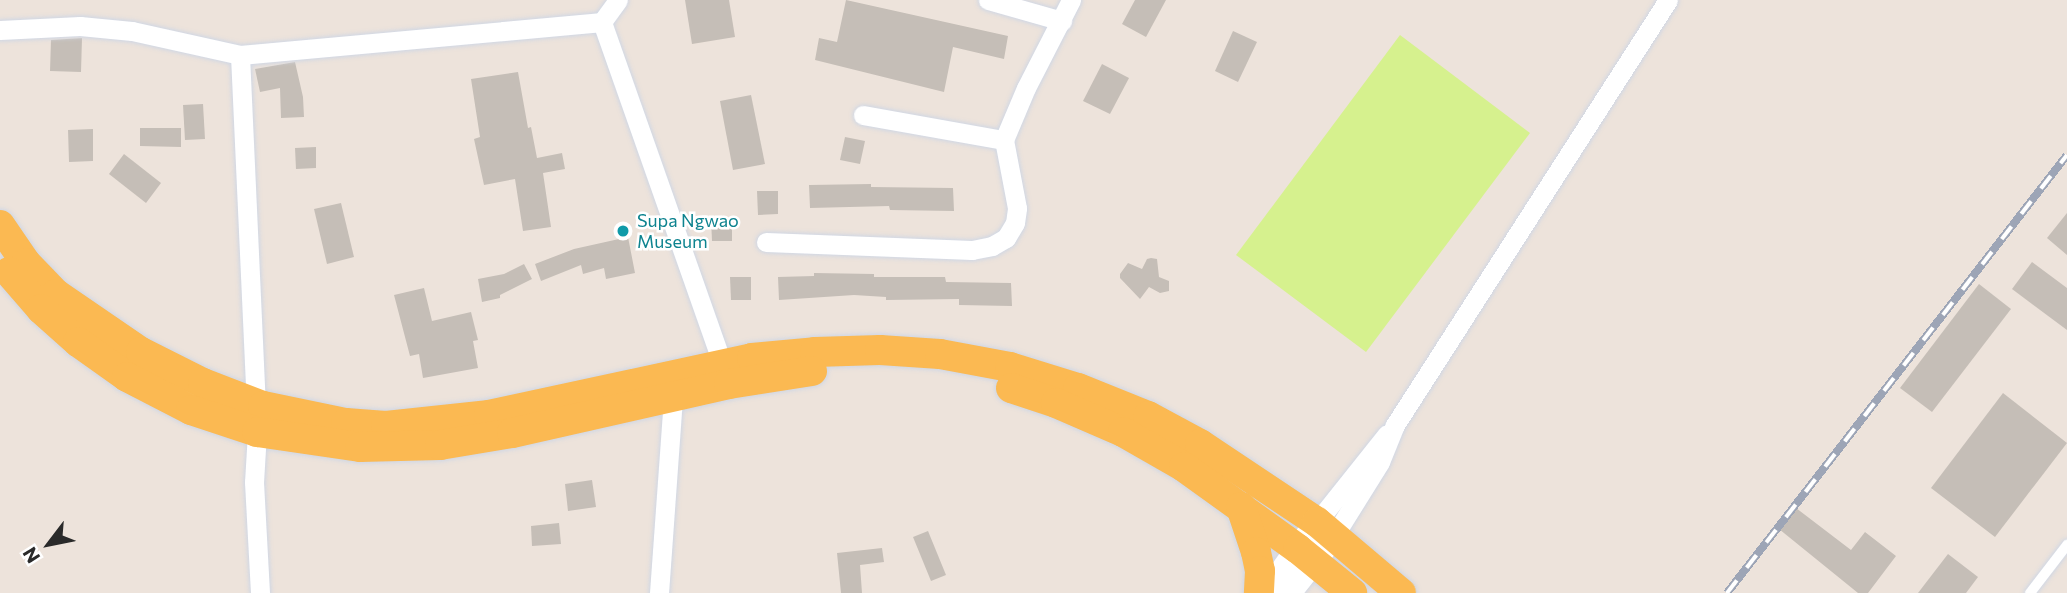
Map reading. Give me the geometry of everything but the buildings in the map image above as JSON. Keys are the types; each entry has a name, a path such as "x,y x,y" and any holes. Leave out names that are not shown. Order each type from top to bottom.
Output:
{"main road":[{"path":"0,225 26,263 56,294 93,322 141,352 203,383 256,418 360,447 440,445 512,433 673,396 726,374 869,369 945,375 998,384 1056,403 1123,432 1184,467 1241,507 1352,593"},
{"path":"0,261 41,309 78,342 127,377 191,410 256,418 386,426 440,422 726,374 802,353 880,350 940,354 1010,367 1078,388 1148,416 1200,444 1325,529 1401,593"},
{"path":"1241,507 1256,552 1260,572 1259,593"}],"street":[{"path":"0,30 80,26 132,31 240,55 602,22 618,0"},
{"path":"988,0 1062,21"},
{"path":"766,243 972,250 992,247 1006,237 1015,223 1017,208 1004,141 1026,88 1071,0"},
{"path":"1289,593 1307,556 1369,453 1395,425 1668,0"},
{"path":"602,22 726,374"},
{"path":"240,55 256,418 254,482 260,593"},
{"path":"863,115 1004,141"},
{"path":"659,593 673,396"},
{"path":"1266,593 1307,556"}],"lane":[{"path":"2030,593 2067,545"}],"green space":[{"path":"1400,35 1530,133 1366,352 1236,255"}],"railway":[{"path":"1727,593 2067,155"}],"place":[{"name":"Supa Ngwao Museum","path":"623,231"}]}
